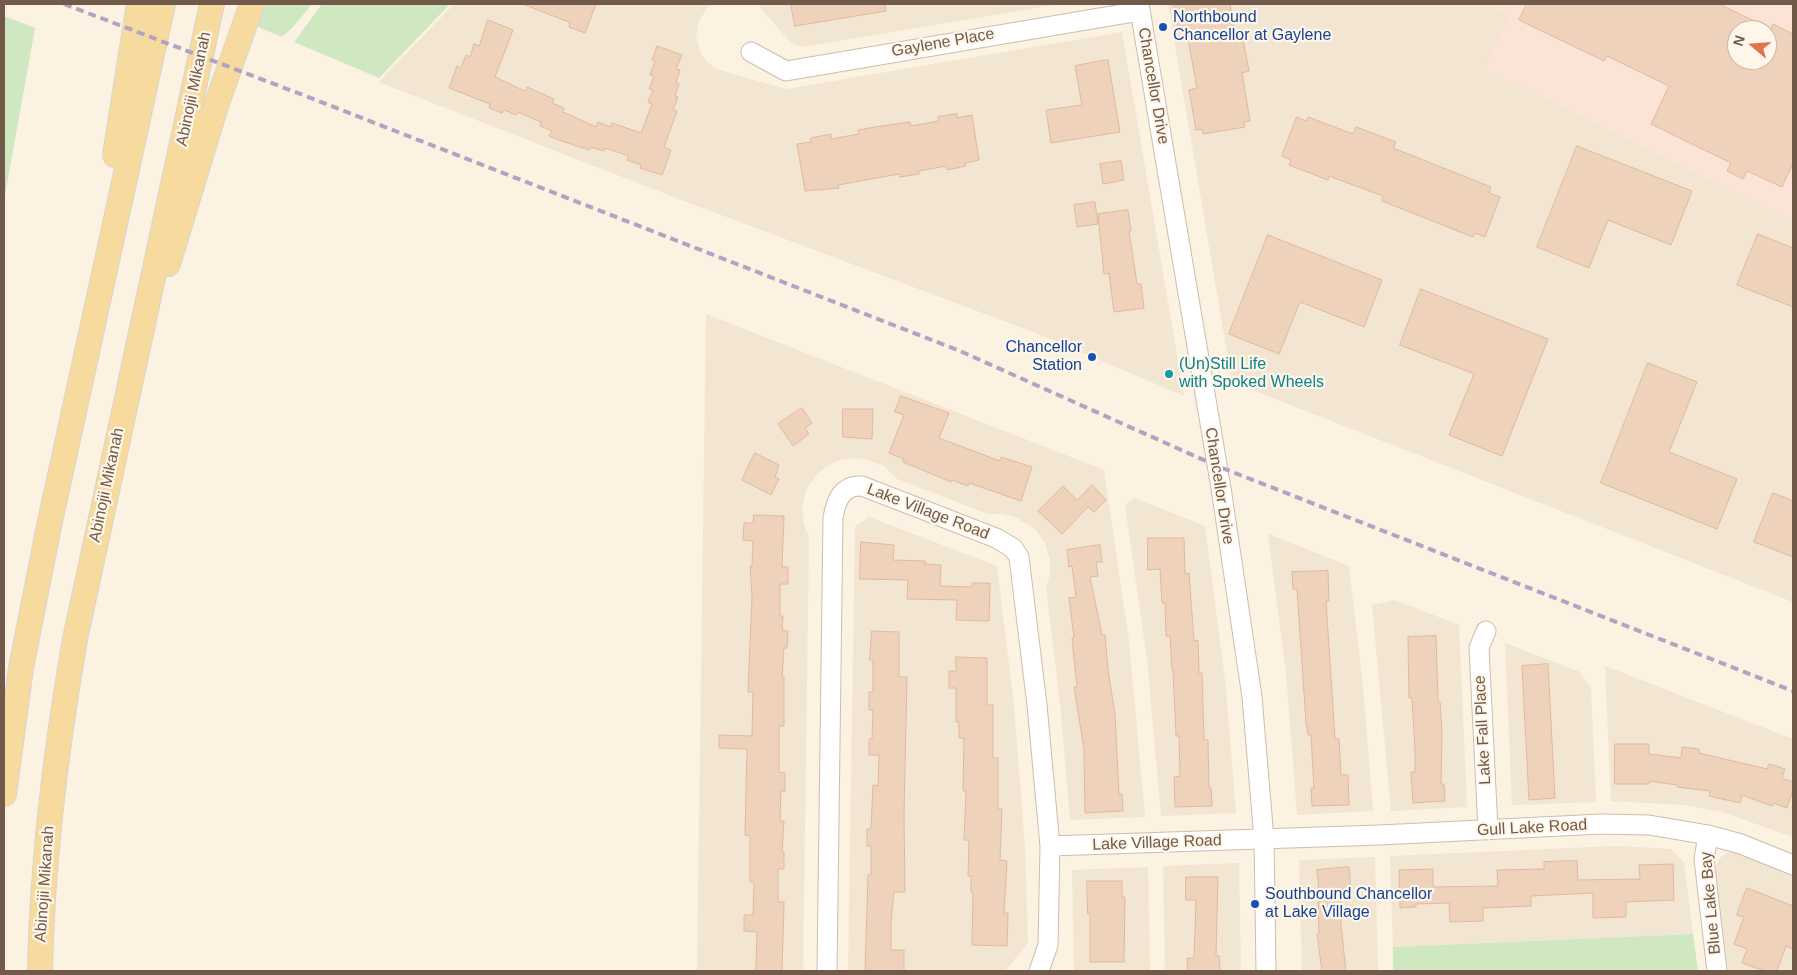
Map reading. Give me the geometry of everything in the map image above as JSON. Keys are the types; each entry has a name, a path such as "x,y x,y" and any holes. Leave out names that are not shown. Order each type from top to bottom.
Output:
{"main road":[{"path":"99,299 112,170 139,4"},
{"path":"4,794 30,623 163,4"},
{"name":"Abinojii Mikanah","path":"40,971 46,857 60,727 74,639 212,4"},
{"path":"135,355 178,238 216,106 252,4"}],"street":[{"name":"Gaylene Place","path":"751,52 786,71 1139,7"},
{"name":"Chancellor Drive","path":"1139,7 1227,530 1252,697 1264,839 1266,971"},
{"name":"Lake Village Road","path":"827,971 833,518 836,502 844,491 852,486 862,486 996,538 1013,548 1019,556 1037,705 1050,846 1048,945 1039,971"},
{"name":"Lake Fall Place","path":"1486,631 1479,648 1488,830"},
{"name":"Gull Lake Road","path":"1264,839 1601,824 1649,824 1708,835 1741,844 1793,865"},
{"name":"Blue Lake Bay","path":"1708,835 1704,859 1717,971"},
{"name":"Lake Village Road","path":"1050,846 1264,839"}],"shaded area":[{"path":"454,4 714,4 708,7 699,21 696,38 701,54 707,62 716,69 786,89 1122,32 1184,396 1041,335 676,198 379,82"},
{"path":"757,4 1060,4 803,47 791,43"},
{"path":"1168,4 1488,4 1510,15 1485,70 1793,219 1793,602 1232,382"},
{"path":"1488,4 1793,4 1793,219 1484,70 1510,15"},
{"path":"706,314 1104,470 1129,641 1145,817 1070,820 1060,703 1046,587 1050,574 1050,560 1045,543 1035,529 1015,517 1002,514 988,514 897,479 884,466 868,460 854,458 840,460 828,465 817,474 806,490 802,509 804,524 809,538 803,971 697,971"},
{"path":"1134,498 1205,526 1226,688 1236,813 1161,816 1147,659 1125,505"},
{"path":"869,517 997,566 1014,706 1025,847 1028,943 1005,971 848,971 855,526"},
{"path":"1268,534 1349,566 1363,686 1373,811 1297,815 1286,673"},
{"path":"1395,600 1459,625 1467,807 1391,811 1372,605"},
{"path":"1505,643 1580,672 1591,688 1596,802 1512,805"},
{"path":"1605,666 1793,739 1793,837 1722,812 1685,805 1611,801"},
{"path":"1617,846 1671,849 1684,862 1693,934 1393,947 1390,856"},
{"path":"1737,852 1793,874 1793,971 1728,971 1715,868 1720,858 1727,853"},
{"path":"1375,857 1378,971 1302,971 1299,860"},
{"path":"1239,863 1241,971 1165,971 1163,866"},
{"path":"1148,867 1150,971 1074,971 1072,870"}],"green space":[{"path":"266,4 312,4 282,37 256,26"},
{"path":"322,4 450,4 379,78 294,42"},
{"path":"4,16 35,28 4,201"},
{"path":"1693,934 1698,971 1393,971 1393,947"}],"building":[{"path":"523,4 596,4 585,33 569,27 570,23"},
{"path":"791,4 885,4 886,11 795,26"},
{"path":"1174,4 1230,4 1235,31 1241,30 1249,71 1242,73 1250,121 1244,122 1245,127 1203,134 1202,129 1196,130 1189,90 1197,88 1187,33 1184,30 1179,31"},
{"path":"1527,4 1719,4 1752,20 1727,20 1727,70 1777,70 1777,26 1793,34 1793,163 1782,187 1747,171 1743,179 1727,171 1731,163 1651,124 1669,86 1607,56 1604,61 1519,20"},
{"path":"488,20 513,30 495,77 525,91 527,87 554,99 552,103 564,108 563,112 596,127 598,122 611,127 612,123 641,133 652,104 648,102 653,90 649,89 654,76 650,75 655,61 652,60 657,46 682,55 676,69 680,70 676,82 679,84 675,96 678,97 673,110 677,111 664,147 671,150 662,175 640,168 641,165 627,160 629,156 605,148 604,151 591,147 590,150 549,136 552,131 540,126 541,122 518,112 516,115 504,110 502,113 489,108 490,104 449,88 457,66 461,68 466,55 470,57 474,44 479,46"},
{"path":"1108,60 1120,132 1051,143 1046,110 1082,105 1075,66"},
{"path":"957,114 957,118 972,115 979,160 965,163 966,166 947,170 946,166 919,171 919,174 900,177 899,174 838,185 839,188 805,191 797,144 811,142 811,138 831,134 831,139 859,134 858,130 875,127 910,122 911,126 939,121 938,117"},
{"path":"1297,117 1306,121 1308,117 1353,134 1356,127 1396,142 1393,148 1491,187 1489,193 1500,197 1485,237 1475,233 1473,237 1382,201 1383,196 1329,176 1328,180 1289,165 1291,160 1282,156"},
{"path":"1577,146 1692,191 1671,245 1608,220 1589,268 1537,247"},
{"path":"1121,161 1124,180 1103,184 1100,164"},
{"path":"1095,202 1098,224 1077,227 1074,205"},
{"path":"1128,210 1131,231 1129,231 1137,284 1141,284 1144,308 1114,312 1109,273 1104,274 1098,214"},
{"path":"1758,234 1793,248 1793,307 1737,285"},
{"path":"1268,235 1382,280 1364,327 1300,302 1279,354 1229,334"},
{"path":"1421,289 1548,339 1502,456 1449,435 1474,374 1400,345"},
{"path":"1648,363 1697,382 1669,452 1737,479 1717,529 1601,483"},
{"path":"901,396 949,413 939,438 1000,461 1001,457 1032,467 1021,501 969,483 968,486 952,480 951,482 903,462 904,459 889,453 904,415 895,412"},
{"path":"802,408 812,423 805,428 809,434 793,446 778,424"},
{"path":"843,409 873,409 872,439 843,437"},
{"path":"755,453 779,465 775,477 779,479 771,495 742,480"},
{"path":"1092,485 1106,500 1094,512 1088,507 1062,534 1038,511 1063,486 1077,500"},
{"path":"1773,493 1793,501 1793,557 1754,542"},
{"path":"754,515 784,516 782,567 788,567 788,584 780,584 780,616 783,616 782,630 788,631 787,648 784,648 782,676 784,677 784,726 779,726 779,772 785,773 785,791 781,791 780,821 784,821 782,852 784,852 784,869 778,869 778,902 784,902 782,971 756,971 757,932 744,931 744,915 753,915 754,882 750,882 750,836 745,835 747,749 719,748 719,735 752,736 753,692 748,692 752,596 750,566 752,566 753,541 743,540 744,523 753,523"},
{"path":"1148,538 1184,538 1185,574 1189,573 1194,641 1198,640 1199,673 1202,673 1204,740 1208,740 1209,788 1211,788 1212,806 1175,807 1174,777 1180,776 1179,736 1176,736 1170,636 1166,636 1165,603 1162,603 1160,569 1148,570"},
{"path":"861,542 894,545 893,560 925,561 925,564 941,565 940,586 972,587 972,583 990,583 989,621 956,620 957,600 907,599 908,580 860,579"},
{"path":"1100,545 1102,562 1096,562 1098,576 1090,577 1102,635 1105,635 1115,714 1119,794 1122,794 1123,811 1085,813 1084,749 1074,687 1077,687 1069,598 1076,597 1072,566 1069,567 1067,550"},
{"path":"1328,571 1329,601 1326,601 1335,739 1339,739 1341,775 1348,775 1349,805 1312,806 1311,788 1314,788 1311,735 1308,735 1306,722 1297,589 1293,589 1292,572"},
{"path":"872,631 899,632 899,677 907,677 904,814 905,892 894,892 891,921 891,950 904,950 904,971 865,971 868,875 871,875 871,846 867,846 867,829 871,829 873,785 878,786 879,755 869,755 869,739 872,739 873,710 869,710 869,692 873,692 873,660 870,660"},
{"path":"1436,636 1438,702 1440,702 1442,731 1441,784 1444,784 1445,801 1413,803 1411,772 1415,772 1415,751 1412,698 1409,698 1408,637"},
{"path":"956,657 987,658 987,705 993,705 993,758 998,758 998,809 1002,809 1000,860 1007,861 1004,913 1008,913 1007,946 972,945 973,892 971,892 971,876 968,876 969,840 964,840 966,791 963,791 964,738 959,738 959,722 956,722 956,688 949,688 949,671 956,671"},
{"path":"1548,664 1555,798 1529,800 1522,666"},
{"path":"1615,744 1649,744 1649,754 1681,758 1682,747 1699,749 1699,753 1767,769 1769,764 1785,769 1782,778 1793,782 1793,790 1787,808 1773,803 1772,806 1742,795 1740,803 1709,796 1710,791 1649,781 1649,784 1615,784"},
{"path":"1577,861 1578,880 1640,879 1639,865 1673,864 1674,900 1626,902 1626,917 1593,918 1593,893 1531,896 1531,906 1483,908 1483,921 1450,922 1449,903 1416,904 1416,907 1400,908 1399,870 1433,869 1433,887 1498,886 1497,870 1544,869 1544,862"},
{"path":"1349,867 1351,890 1340,891 1341,926 1346,971 1322,971 1317,934 1319,934 1318,901 1320,901 1317,870"},
{"path":"1186,877 1218,877 1216,956 1219,956 1220,971 1188,971 1187,958 1194,958 1196,900 1186,900"},
{"path":"1087,881 1122,881 1122,897 1125,897 1124,962 1090,962 1090,913 1088,914"},
{"path":"1747,888 1793,906 1793,949 1786,946 1777,971 1765,971 1742,963 1747,949 1734,944 1744,917 1737,915"}],"railway":[{"path":"64,4 960,351 1217,466 1793,691"}],"place":[{"name":"Northbound Chancellor at Gaylene","path":"1163,27"},
{"name":"Chancellor Station","path":"1092,357"},
{"name":"(Un)Still Life with Spoked Wheels","path":"1169,374"},
{"name":"Southbound Chancellor at Lake Village","path":"1255,904"}]}
